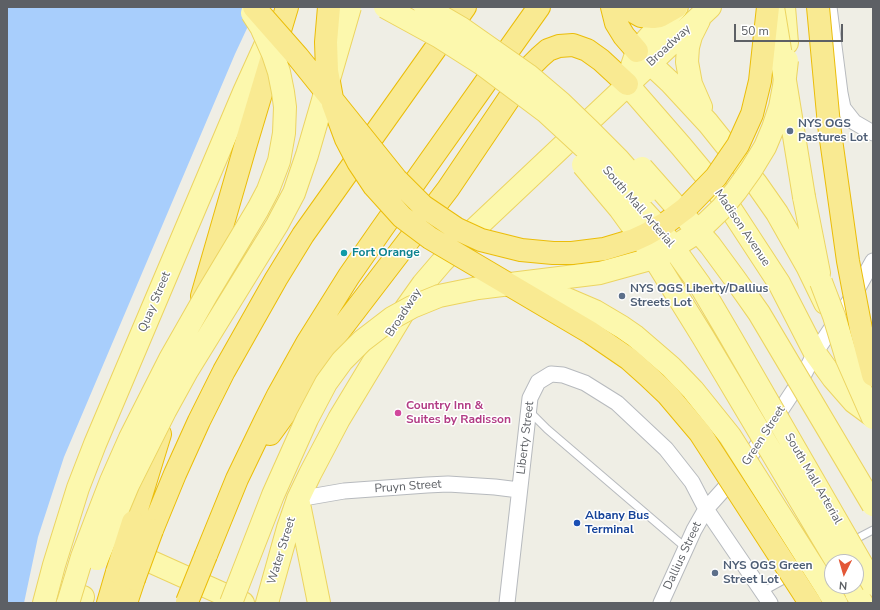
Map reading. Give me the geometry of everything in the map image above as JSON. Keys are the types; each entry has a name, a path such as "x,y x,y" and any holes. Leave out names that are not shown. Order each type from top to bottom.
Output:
{"highway":[{"path":"254,7 298,57 396,179 423,206 457,229 481,240 514,249 553,253 572,253 604,249 634,240 647,234 666,223 686,208 716,177 738,145 752,114 760,80 768,7"},
{"path":"108,603 126,575 143,526 193,327 240,162 287,7"},
{"path":"329,7 326,56 334,104 346,139 352,151 379,192 402,217 430,238 591,333 629,359 667,394 700,433 810,603"},
{"path":"143,526 175,474 224,371 303,235 465,7"},
{"path":"186,603 237,479 278,395 307,343 349,276 539,7"},
{"path":"612,7 616,22 624,36 644,57"},
{"path":"625,7 641,16 653,18 677,7"},
{"path":"818,7 829,125 848,261 861,329 873,375"},
{"path":"237,479 299,394 337,334 448,189 531,66 548,50 559,46 573,45 586,50 601,60 627,84"},
{"path":"126,575 126,603"}],"main road":[{"path":"68,603 82,557 111,481 130,438 170,360 265,196 275,175 284,133 285,107 283,92 279,72 268,40 248,7"},
{"name":"Quay Street","path":"44,603 78,488 95,444 244,92 284,7"},
{"path":"80,603 110,526 147,445 187,371 277,225 294,193 307,155 350,7"},
{"name":"South Mall Arterial","path":"385,7 415,22 482,64 561,103 618,159 645,190 696,257 739,325 873,556"},
{"name":"South Mall Arterial","path":"425,7 461,28 527,86 551,116 585,148 660,229 674,247 700,285 873,584"},
{"name":"Broadway","path":"644,57 651,35 677,7"},
{"path":"773,7 807,216 821,282 834,316 847,359 873,417"},
{"path":"231,603 273,495 307,419 326,383 342,361 371,333 392,318 439,296 478,288 587,276 647,260 666,252 696,233 707,224 752,170 773,128 780,107 786,72 788,42 784,7"},
{"path":"708,9 698,22 692,36 688,47 687,62 690,84 708,123"},
{"name":"Broadway","path":"298,499 339,419 406,308 440,263 627,84 631,67 708,9"},
{"path":"644,57 671,83 708,123 756,183 777,213 807,266 835,322 859,352 873,365"},
{"name":"Madison Avenue","path":"627,84 706,176 730,208 779,283 815,353 833,378 854,402 873,417"},
{"path":"527,86 564,99 596,123 621,146 710,245 736,279 759,313 873,505"},
{"path":"527,86 543,123 570,150 594,178 620,209 646,245 833,554"},
{"path":"478,288 502,287 524,289 567,299 608,318 648,346 693,390 730,436 836,603"},
{"path":"298,499 319,603"},
{"name":"Water Street","path":"267,603 278,559 298,499"},
{"path":"67,525 215,589 243,603"},
{"path":"857,594 862,603"}],"street":[{"path":"830,7 843,108 854,122 873,133"},
{"name":"Green Street","path":"706,509 742,470 802,378 815,353 872,266"},
{"name":"Liberty Street","path":"507,603 530,398 538,382 551,374 563,375 585,383 617,404 666,449 692,482 706,509"},
{"name":"Pruyn Street","path":"298,499 344,491 448,484 519,490"},
{"path":"706,509 766,597"},
{"name":"Dallius Street","path":"661,603 694,530 706,509"}],"lane":[{"path":"529,411 547,429 686,548"},
{"path":"833,554 873,530"},
{"path":"766,597 802,569 824,558"}],"water":[{"path":"7,7 257,7 235,54 64,457 38,537 24,603 7,603"}],"place":[{"name":"NYS OGS Pastures Lot","path":"790,131"},
{"name":"Fort Orange","path":"344,253"},
{"name":"NYS OGS Liberty/Dallius Streets Lot","path":"622,296"},
{"name":"Country Inn & Suites by Radisson","path":"398,413"},
{"name":"Albany Bus Terminal","path":"577,523"},
{"name":"NYS OGS Green Street Lot","path":"715,573"}]}
